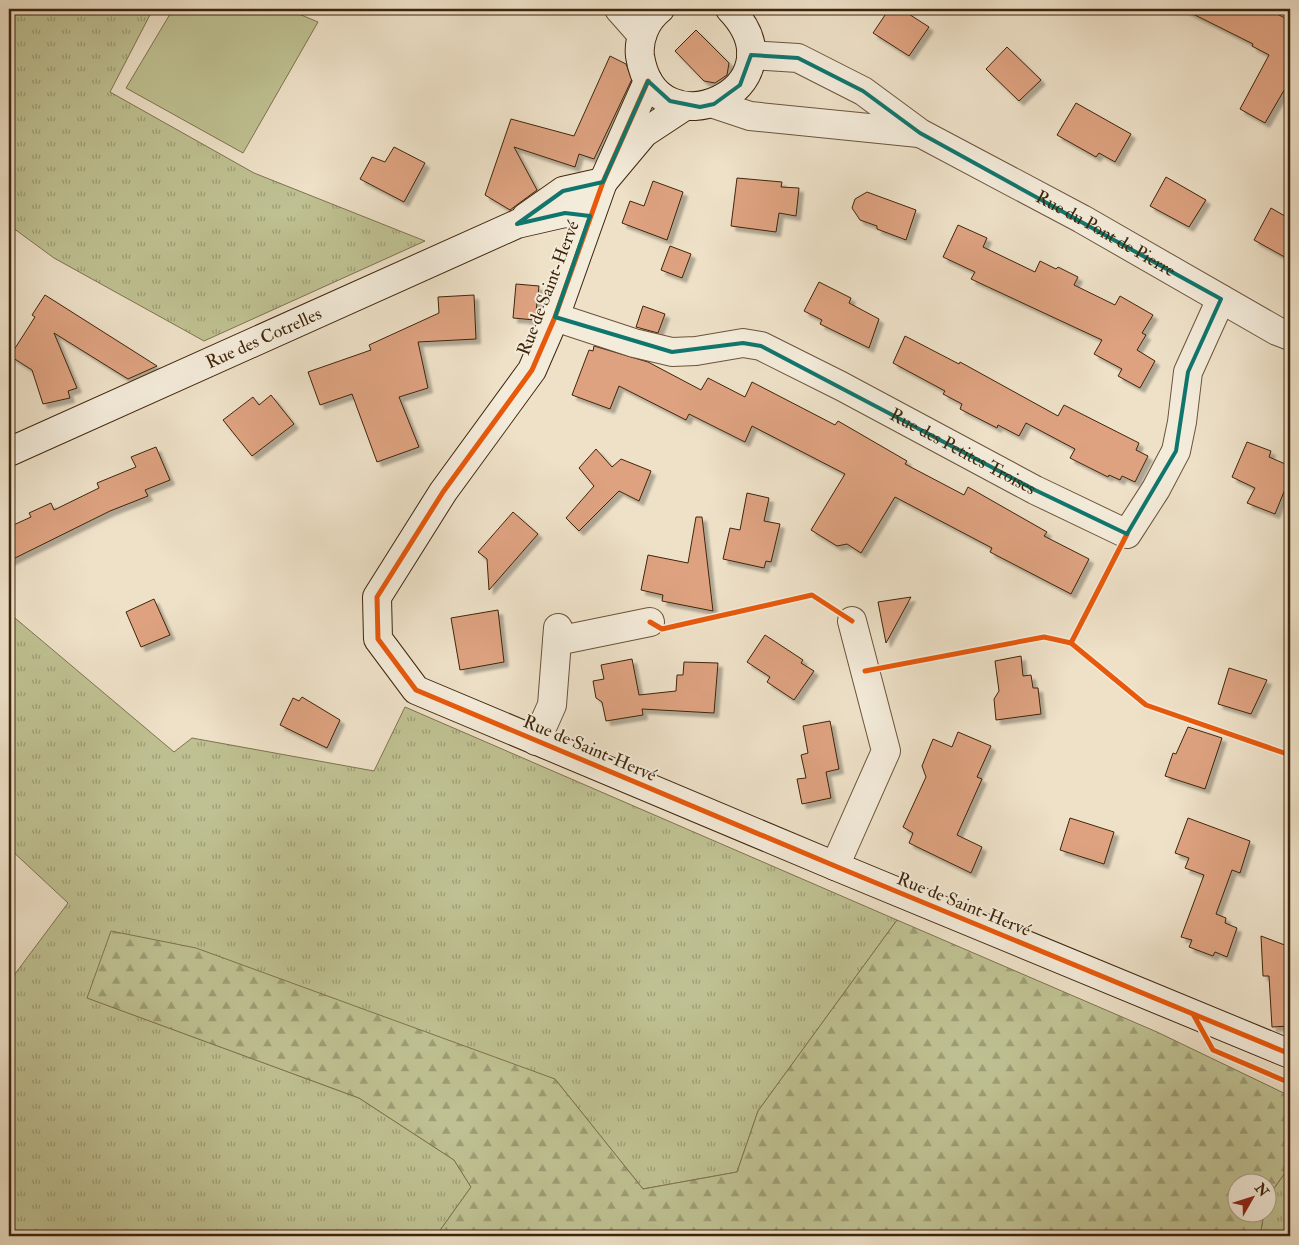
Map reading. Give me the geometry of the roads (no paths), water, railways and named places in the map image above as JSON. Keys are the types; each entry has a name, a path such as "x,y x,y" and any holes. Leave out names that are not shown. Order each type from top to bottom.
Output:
{"street":[{"path":"620,9 642,36"},
{"path":"660,9 647,23 642,36 639,51 642,66 648,81 658,92 670,101 685,106 714,104 728,96 740,85 747,71 751,56 749,37 741,20 730,9"},
{"name":"Rue du Pont de Pierre","path":"751,56 798,58 863,91 920,133 1082,219 1220,299 1290,336"},
{"path":"603,182 648,81"},
{"name":"Rue du Pont de Pierre","path":"714,104 750,116 920,133"},
{"path":"603,182 644,133 685,106"},
{"name":"Rue de Saint-Hervé","path":"603,182 555,317 532,370 443,492 377,597 378,639 416,690 1290,1054"},
{"name":"Rue des Cotrelles","path":"517,224 563,190 603,182"},
{"name":"Rue des Cotrelles","path":"9,452 517,224 565,213 590,216"},
{"name":"Rue des Petites Troises","path":"555,317 634,343 672,352 696,351 743,343 761,346 841,386 1035,490 1128,534 1156,489 1176,451 1182,422 1188,372 1220,299"},
{"path":"835,866 886,751 852,621"},
{"path":"536,741 552,705 558,634 650,622"}]}
